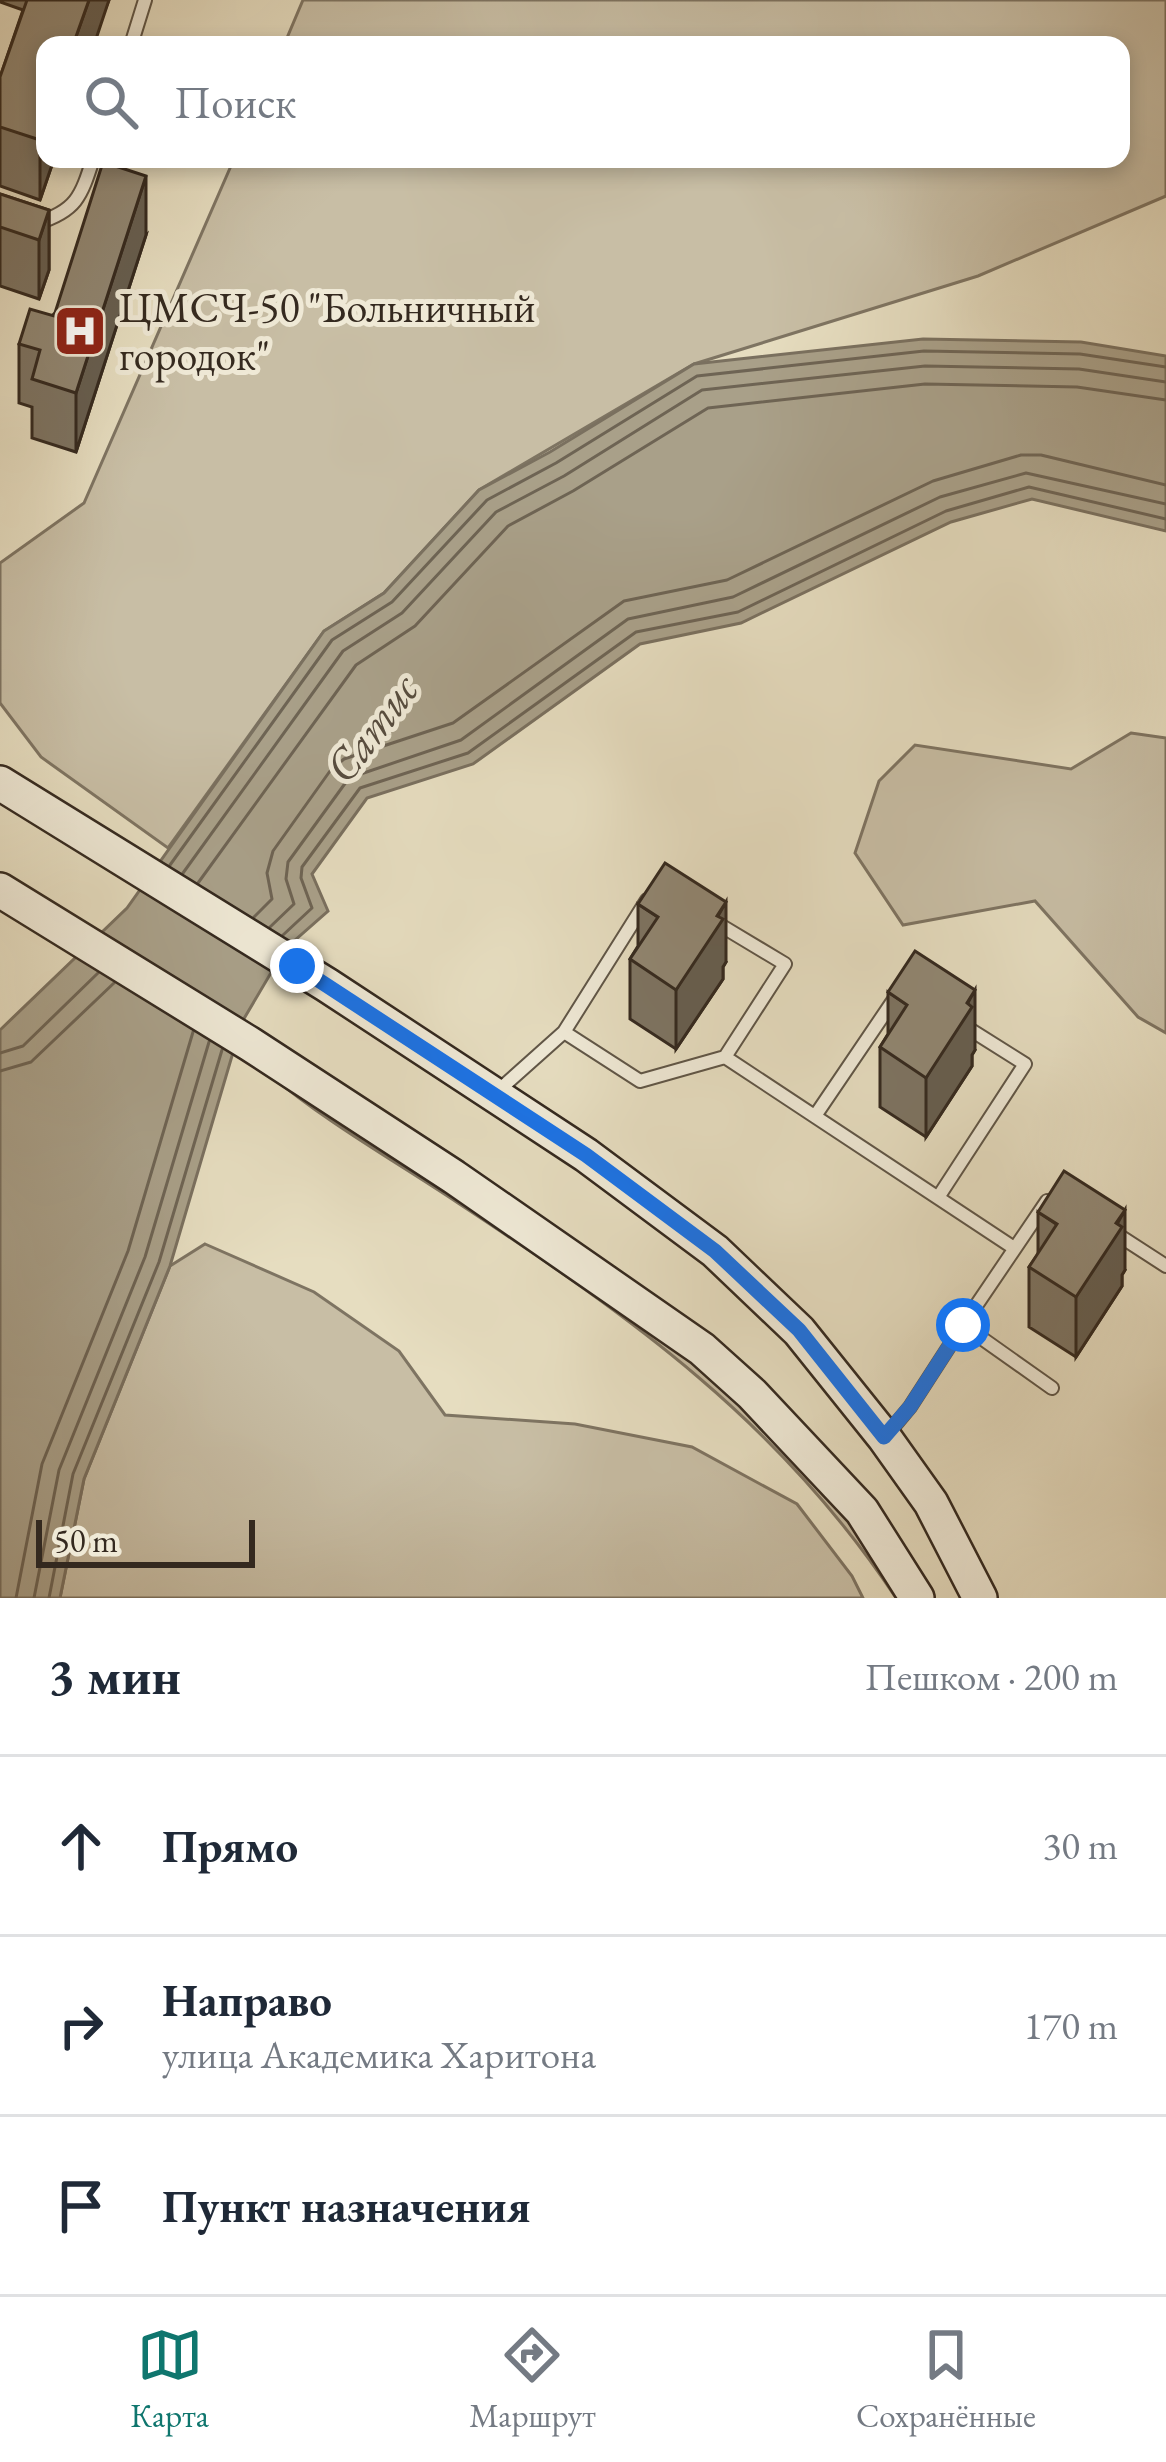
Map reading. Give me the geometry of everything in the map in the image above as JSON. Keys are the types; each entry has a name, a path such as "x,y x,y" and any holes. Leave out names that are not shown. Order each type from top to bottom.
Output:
{"main road":[{"path":"0,783 297,966 586,1155 715,1251 799,1330 884,1437 931,1503 980,1598"},
{"path":"0,890 250,1044 542,1235 701,1349 752,1394 862,1511 917,1598"}],"lane":[{"path":"134,36 146,0"},
{"path":"22,224 62,215 82,194 91,168"},
{"path":"494,1096 564,1032 656,886"},
{"path":"564,1032 640,1081 725,1057 785,964 693,908"},
{"path":"815,1116 903,986"},
{"path":"939,1196 1025,1064 955,1019"},
{"path":"725,1057 1013,1248"},
{"path":"884,1437 910,1407 1054,1192"},
{"path":"1091,1217 1166,1266"},
{"path":"963,1325 1052,1388"}],"shaded area":[{"path":"303,0 1166,0 1166,196 978,276 694,364 479,490 384,593 324,631 168,848 41,757 0,703 0,563 84,503 230,168 1130,168 1130,36 288,36"},
{"path":"1131,733 1166,738 1166,1033 1138,1017 1035,901 903,925 855,853 879,781 915,745 1071,769"},
{"path":"269,1074 661,1328 833,1495 908,1598 896,1598 803,1478 698,1377 583,1288"},
{"path":"205,1244 314,1292 399,1351 445,1415 575,1424 692,1447 797,1504 852,1576 863,1598 60,1598 84,1479 170,1266"}],"water":[{"name":"Сатис","path":"923,339 1081,342 1166,356 1166,531 1032,499 951,522 741,623 640,644 473,764 367,798 312,874 328,911 285,949 242,1022 170,1266 84,1479 60,1598 0,1598 0,1030 127,908 324,631 384,593 479,490 694,364"}],"building":[{"path":"27,0 89,0 76,36 36,36 36,139 0,127 0,77"},
{"path":"101,168 146,176 76,393 32,379 40,350 19,344 30,309 54,316"},
{"path":"0,194 49,210 39,240 0,227"},
{"path":"665,863 726,902 717,916 723,919 676,990 630,959 658,917 638,904"},
{"path":"915,951 975,990 967,1003 972,1007 926,1078 880,1047 907,1005 888,992"},
{"path":"1064,1171 1125,1210 1116,1223 1122,1227 1076,1297 1029,1267 1057,1224 1038,1212"}],"place":[{"name":"ЦМСЧ-50 \"Больничный городок\"","path":"80,331"}],"route":[{"path":"297,966 586,1155 715,1251 799,1330 884,1437 910,1407 963,1325"}]}
